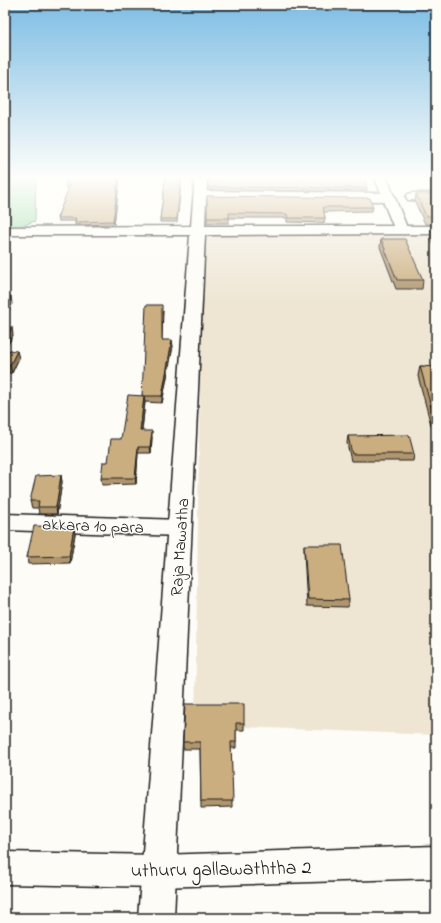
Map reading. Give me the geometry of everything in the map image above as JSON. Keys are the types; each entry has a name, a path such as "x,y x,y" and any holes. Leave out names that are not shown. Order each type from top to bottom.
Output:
{"street":[{"name":"Raja Mawatha","path":"156,918 198,219"},
{"path":"397,219 401,230"},
{"path":"5,231 436,230"},
{"name":"akkara 10 para","path":"5,522 180,528"},
{"name":"uthuru gallawaththa 2","path":"5,868 159,871 436,862"}],"shaded area":[{"path":"202,233 436,235 436,735 195,725"}],"green space":[{"path":"5,219 35,219 35,221 21,226 5,226"}],"building":[{"path":"76,219 113,219 113,221 75,222"},
{"path":"436,226 436,237 431,227"},
{"path":"381,239 405,239 423,280 397,280"},
{"path":"5,296 11,296 5,308"},
{"path":"146,305 162,305 162,340 172,340 162,396 142,396"},
{"path":"5,327 12,327 5,340"},
{"path":"5,350 17,351 10,365 5,365"},
{"path":"420,366 436,367 436,414 433,414"},
{"path":"128,395 144,396 140,431 152,431 150,447 138,447 135,478 101,478 103,462 108,462 111,439 121,439"},
{"path":"409,435 414,454 352,454 348,436"},
{"path":"61,475 56,507 38,507 39,501 30,501 36,476"},
{"path":"34,526 74,527 69,556 27,557"},
{"path":"304,545 342,545 349,600 308,599"},
{"path":"185,704 244,704 244,723 236,723 236,742 231,742 233,801 201,801 200,742 183,742"}]}
